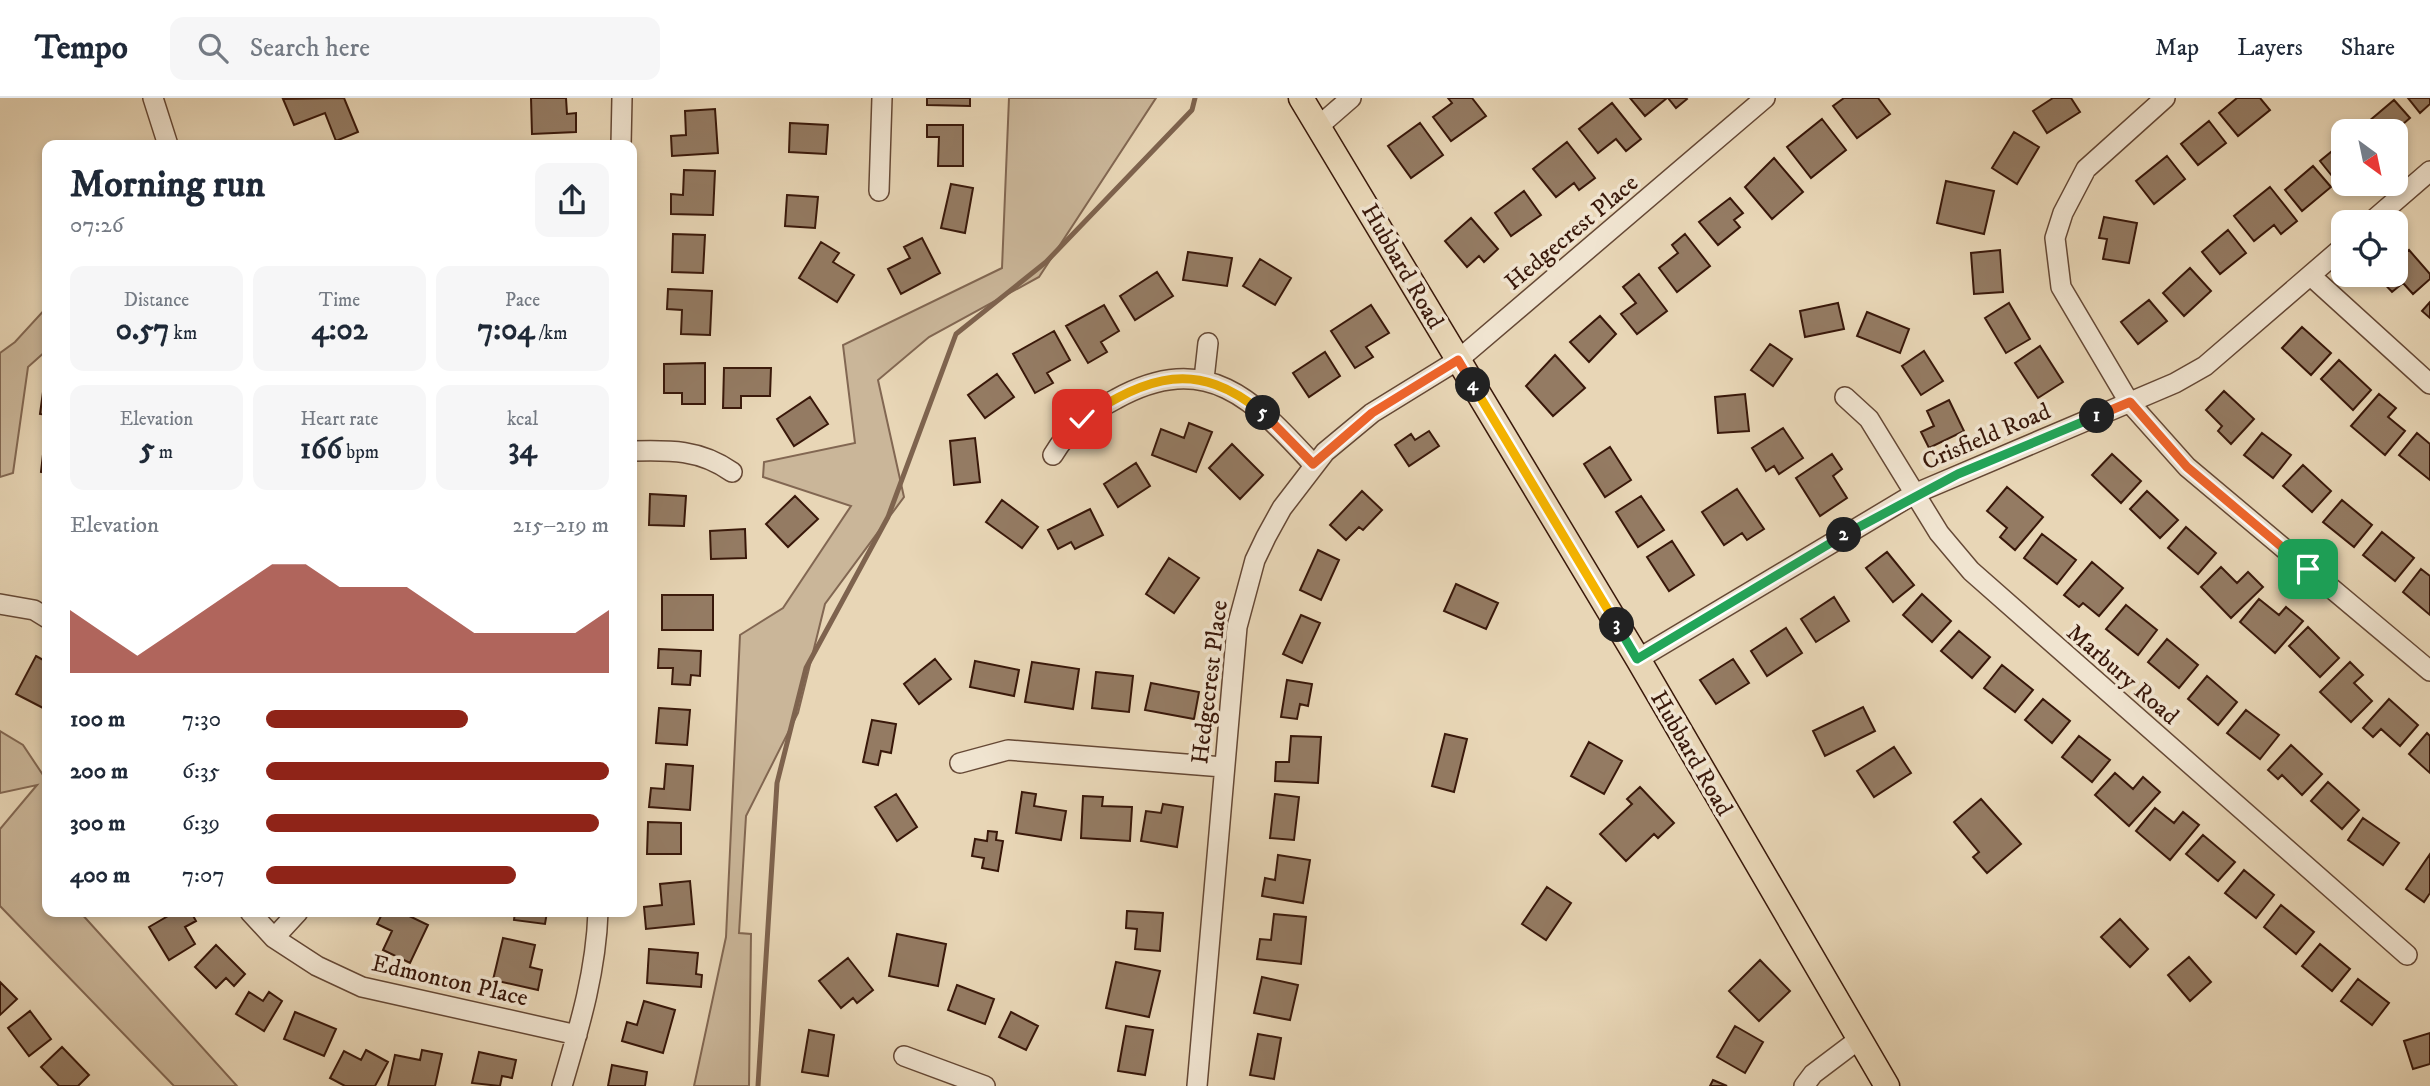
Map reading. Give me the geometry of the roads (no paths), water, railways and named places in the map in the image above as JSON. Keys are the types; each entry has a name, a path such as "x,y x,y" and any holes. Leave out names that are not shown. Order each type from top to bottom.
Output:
{"main road":[{"name":"Hubbard Road","path":"1301,98 1320,125 1637,659 1887,1086"}],"street":[{"path":"153,98 166,140"},
{"path":"621,140 622,98"},
{"path":"879,191 882,98"},
{"path":"1320,125 1351,98"},
{"name":"Hedgecrest Place","path":"1197,1086 1237,627 1243,598 1266,537 1313,464 1372,413 1458,360 1765,98"},
{"path":"2165,98 2085,169 2063,213 2055,238 2061,287 2130,402 2187,467 2430,671"},
{"path":"2385,210 2430,171"},
{"name":"Crisfield Road","path":"1637,659 1914,494 2130,402 2205,366 2331,258"},
{"path":"2311,276 2430,384"},
{"path":"1204,379 1208,343"},
{"path":"1053,455 1082,419 1144,385 1182,378 1204,379 1222,385 1255,406 1313,464"},
{"name":"Marbury Road","path":"1845,397 1863,412 1887,444 1914,494 1954,553 1995,595 2407,955"},
{"path":"637,451 679,450 699,454 732,472"},
{"path":"0,604 34,610 42,615"},
{"path":"960,763 1008,750 1223,767"},
{"name":"Edmonton Place","path":"255,917 274,938 317,966 362,987 577,1035"},
{"path":"274,938 293,917"},
{"path":"562,1086 596,954 598,917"},
{"path":"1804,1086 1813,1074 1858,1040"},
{"path":"904,1056 985,1086"}],"waterway":[{"path":"758,1086 777,783 806,668 888,517 956,334 1046,262 1192,110 1195,98"}]}
